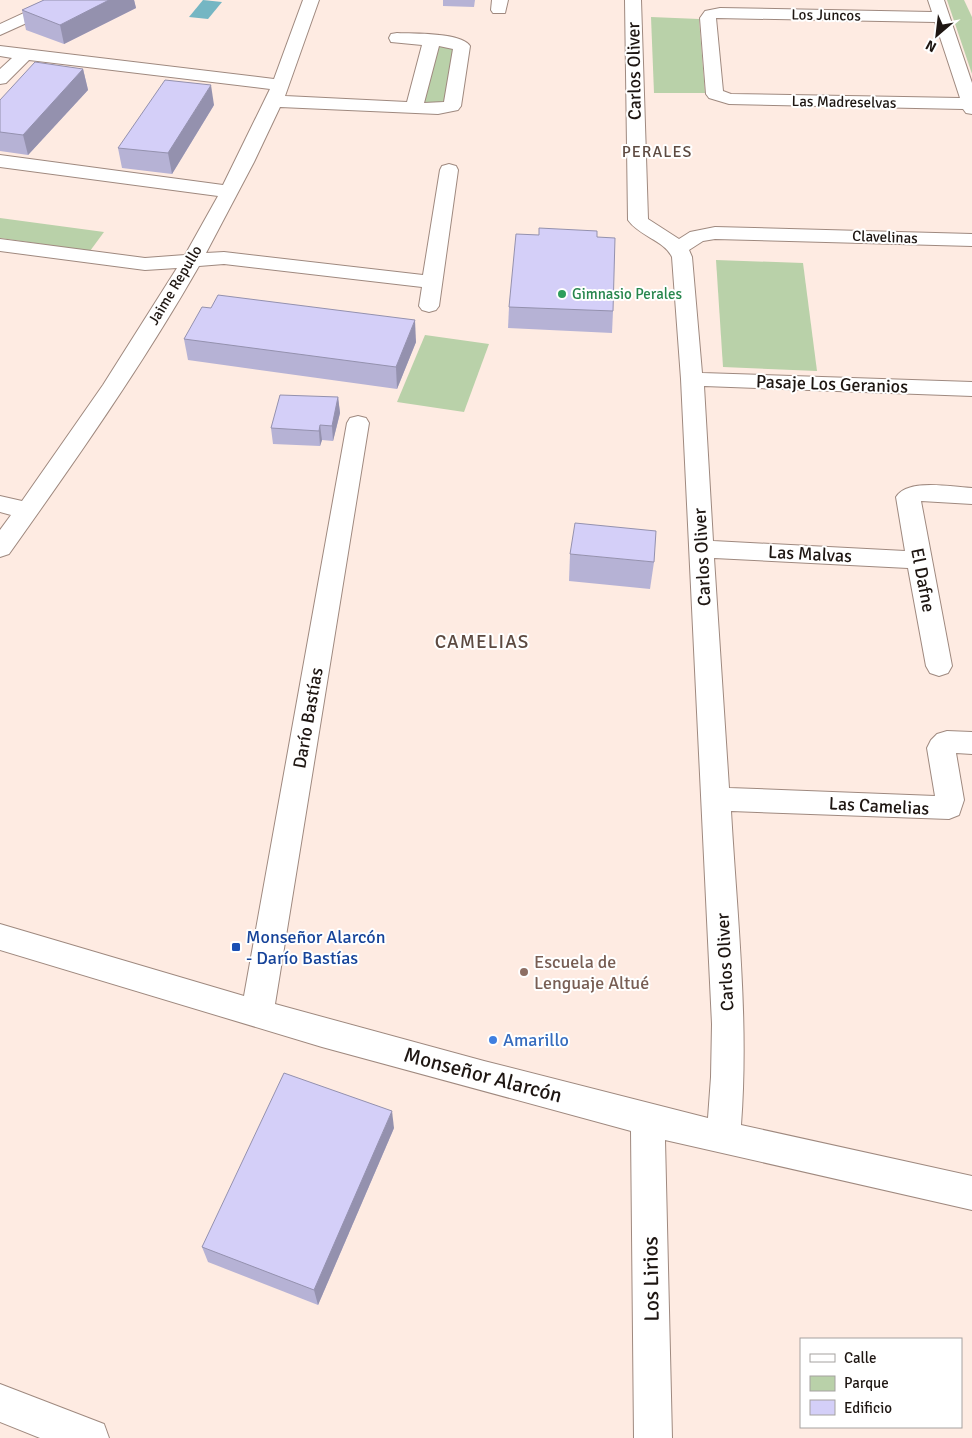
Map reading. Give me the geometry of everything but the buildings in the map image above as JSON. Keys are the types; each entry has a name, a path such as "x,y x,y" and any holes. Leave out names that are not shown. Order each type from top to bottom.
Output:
{"street":[{"path":"0,30 64,0"},
{"name":"Jaime Repullo","path":"0,548 118,378 190,261 229,192 277,93 311,0"},
{"name":"Carlos Oliver","path":"633,0 638,220 648,231 678,248 682,257 692,380 728,1024 728,1077 724,1137"},
{"path":"936,0 971,107"},
{"name":"Los Juncos","path":"719,97 714,91 708,18 711,14 720,12 942,17"},
{"path":"0,51 277,93 414,108 449,108 454,103 462,46 454,42 397,38"},
{"path":"414,108 432,40"},
{"path":"0,79 24,54"},
{"name":"Las Madreselvas","path":"719,97 729,99 971,107"},
{"path":"0,161 229,192"},
{"path":"429,306 449,170"},
{"name":"Clavelinas","path":"678,248 697,236 715,233 972,240"},
{"path":"0,245 145,264 224,258 433,282"},
{"name":"Pasaje Los Geranios","path":"692,380 972,389"},
{"name":"Darío Bastías","path":"257,1013 358,423"},
{"name":"El Dafne","path":"939,666 908,500 910,494 918,493 972,496"},
{"path":"0,504 28,510"},
{"name":"Las Malvas","path":"701,549 920,560"},
{"name":"Las Camelias","path":"715,799 945,808 950,804 950,800 941,748 947,742 972,743"},
{"name":"Monseñor Alarcón","path":"0,937 257,1013 450,1067 648,1119 972,1193"},
{"name":"Los Lirios","path":"648,1119 654,1438"},
{"path":"0,1403 90,1438"}],"green space":[{"path":"947,0 964,0 972,17 972,74"},
{"path":"651,17 699,19 705,93 654,93"},
{"path":"433,41 456,44 452,102 417,107"},
{"path":"0,218 104,232 90,251 0,238"},
{"path":"716,260 803,263 817,371 723,367"},
{"path":"425,335 489,344 464,412 397,402"}],"water":[{"path":"203,0 222,2 208,19 189,17"}],"place":[{"name":"Gimnasio Perales","path":"562,294"},
{"name":"Monseñor Alarcón - Darío Bastías","path":"236,947"},
{"name":"Escuela de Lenguaje Altué","path":"524,972"},
{"name":"Amarillo","path":"493,1040"}],"district":[{"name":"PERALES","path":"657,152"},
{"name":"CAMELIAS","path":"482,642"}]}
